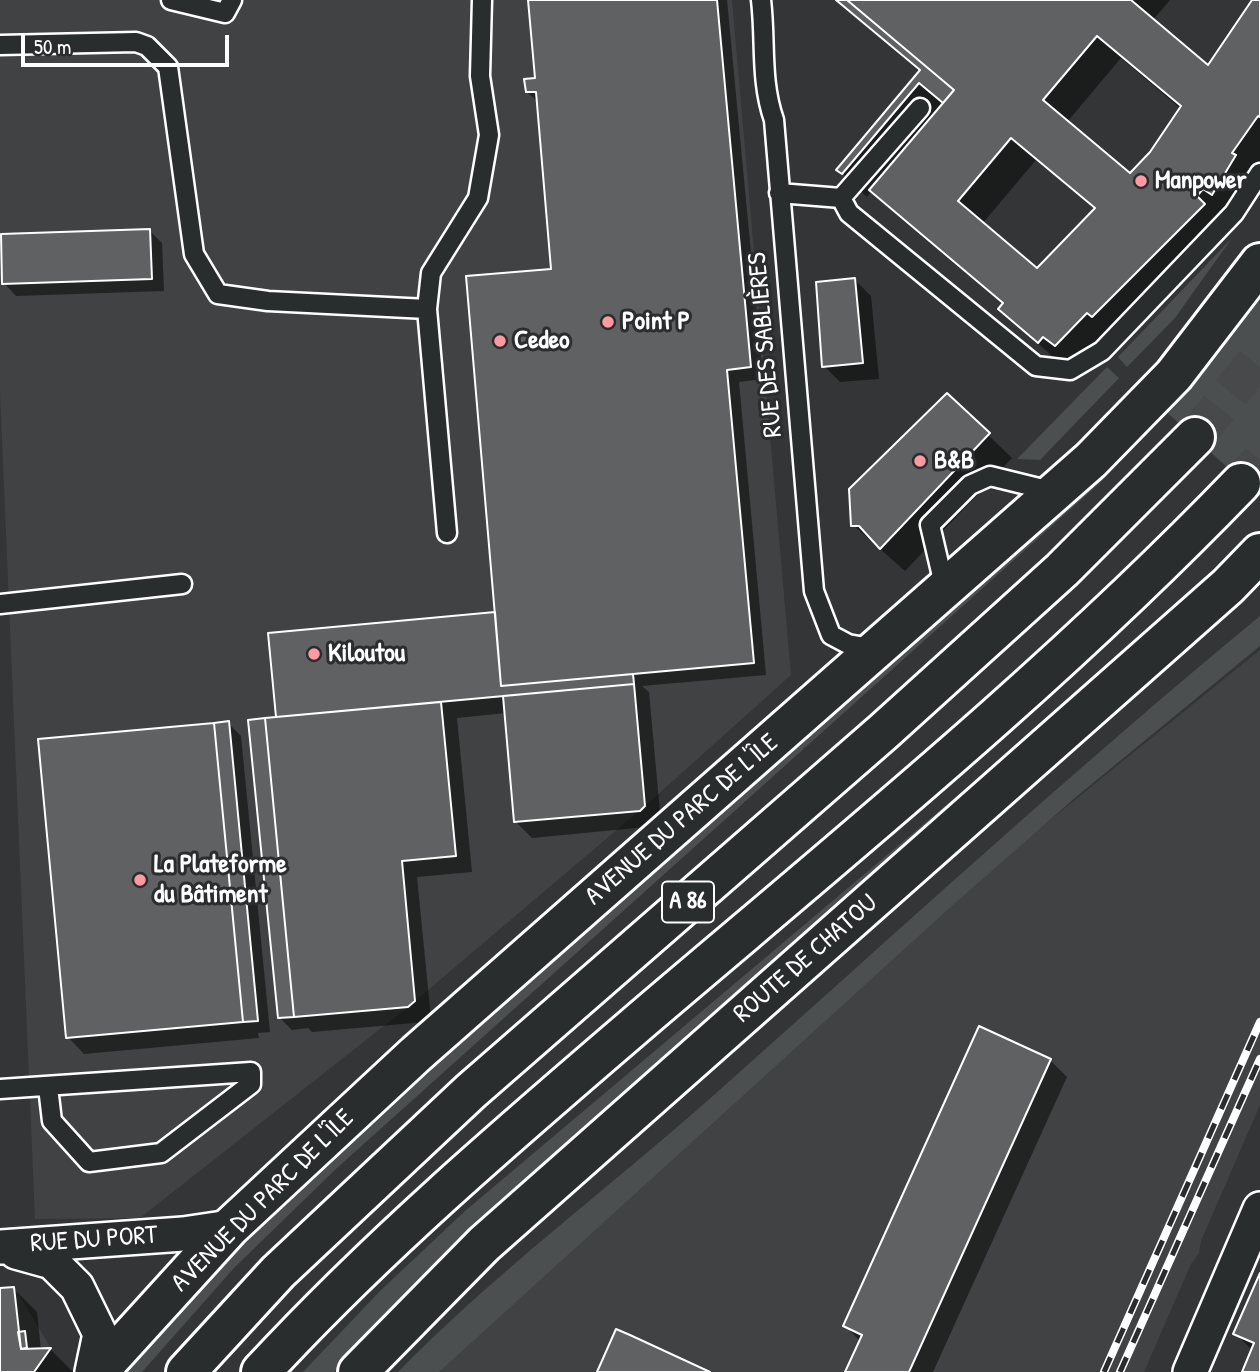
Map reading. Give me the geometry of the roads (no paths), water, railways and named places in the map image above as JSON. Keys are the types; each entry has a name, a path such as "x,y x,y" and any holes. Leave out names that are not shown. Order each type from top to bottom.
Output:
{"main road":[{"name":"AVENUE DU PARC DE L'ÎLE","path":"98,1372 230,1227 416,1054 1091,460 1174,375 1260,263"},
{"name":"A 86","path":"186,1372 278,1272 471,1091 883,732 1052,579 1195,437"},
{"name":"A 86","path":"261,1372 367,1264 451,1187 965,745 1147,580 1241,483"},
{"name":"ROUTE DE CHATOU","path":"358,1372 484,1244 1218,595 1260,553"}],"street":[{"path":"1190,1372 1260,1209"},
{"name":"RUE DU PORT","path":"0,1247 183,1234 230,1227"},
{"name":"RUE DU PORT","path":"0,1247 52,1262 77,1287 100,1334 92,1372"}],"lane":[{"path":"171,0 225,13 232,0"},
{"path":"447,533 427,309 431,273 478,198 489,135 480,76 482,0"},
{"name":"RUE DES SABLIÈRES","path":"761,0 765,88 774,120 814,591 831,635 848,644 877,649"},
{"path":"0,45 136,42 147,46 167,67 194,254 218,294 268,301 427,309"},
{"path":"841,198 920,108"},
{"path":"841,198 849,213 1036,366 1070,370 1102,351 1234,213 1260,173"},
{"path":"779,193 841,198"},
{"path":"944,589 930,525 970,485 990,476 1055,492"},
{"path":"0,604 182,584"},
{"path":"0,1089 251,1072 251,1084 160,1153 89,1162 52,1121 48,1087"}],"tunnel":[{"path":"1195,437 1260,356"},
{"path":"1241,483 1260,460"}],"railway":[{"path":"1104,1372 1260,1022"},
{"path":"1120,1372 1260,1059"}],"place":[{"name":"Manpower","path":"1141,181"},
{"name":"Point P","path":"608,322"},
{"name":"Cedeo","path":"500,341"},
{"name":"B&B","path":"920,461"},
{"name":"Kiloutou","path":"314,654"},
{"name":"La Plateforme du Bâtiment","path":"140,880"}]}
